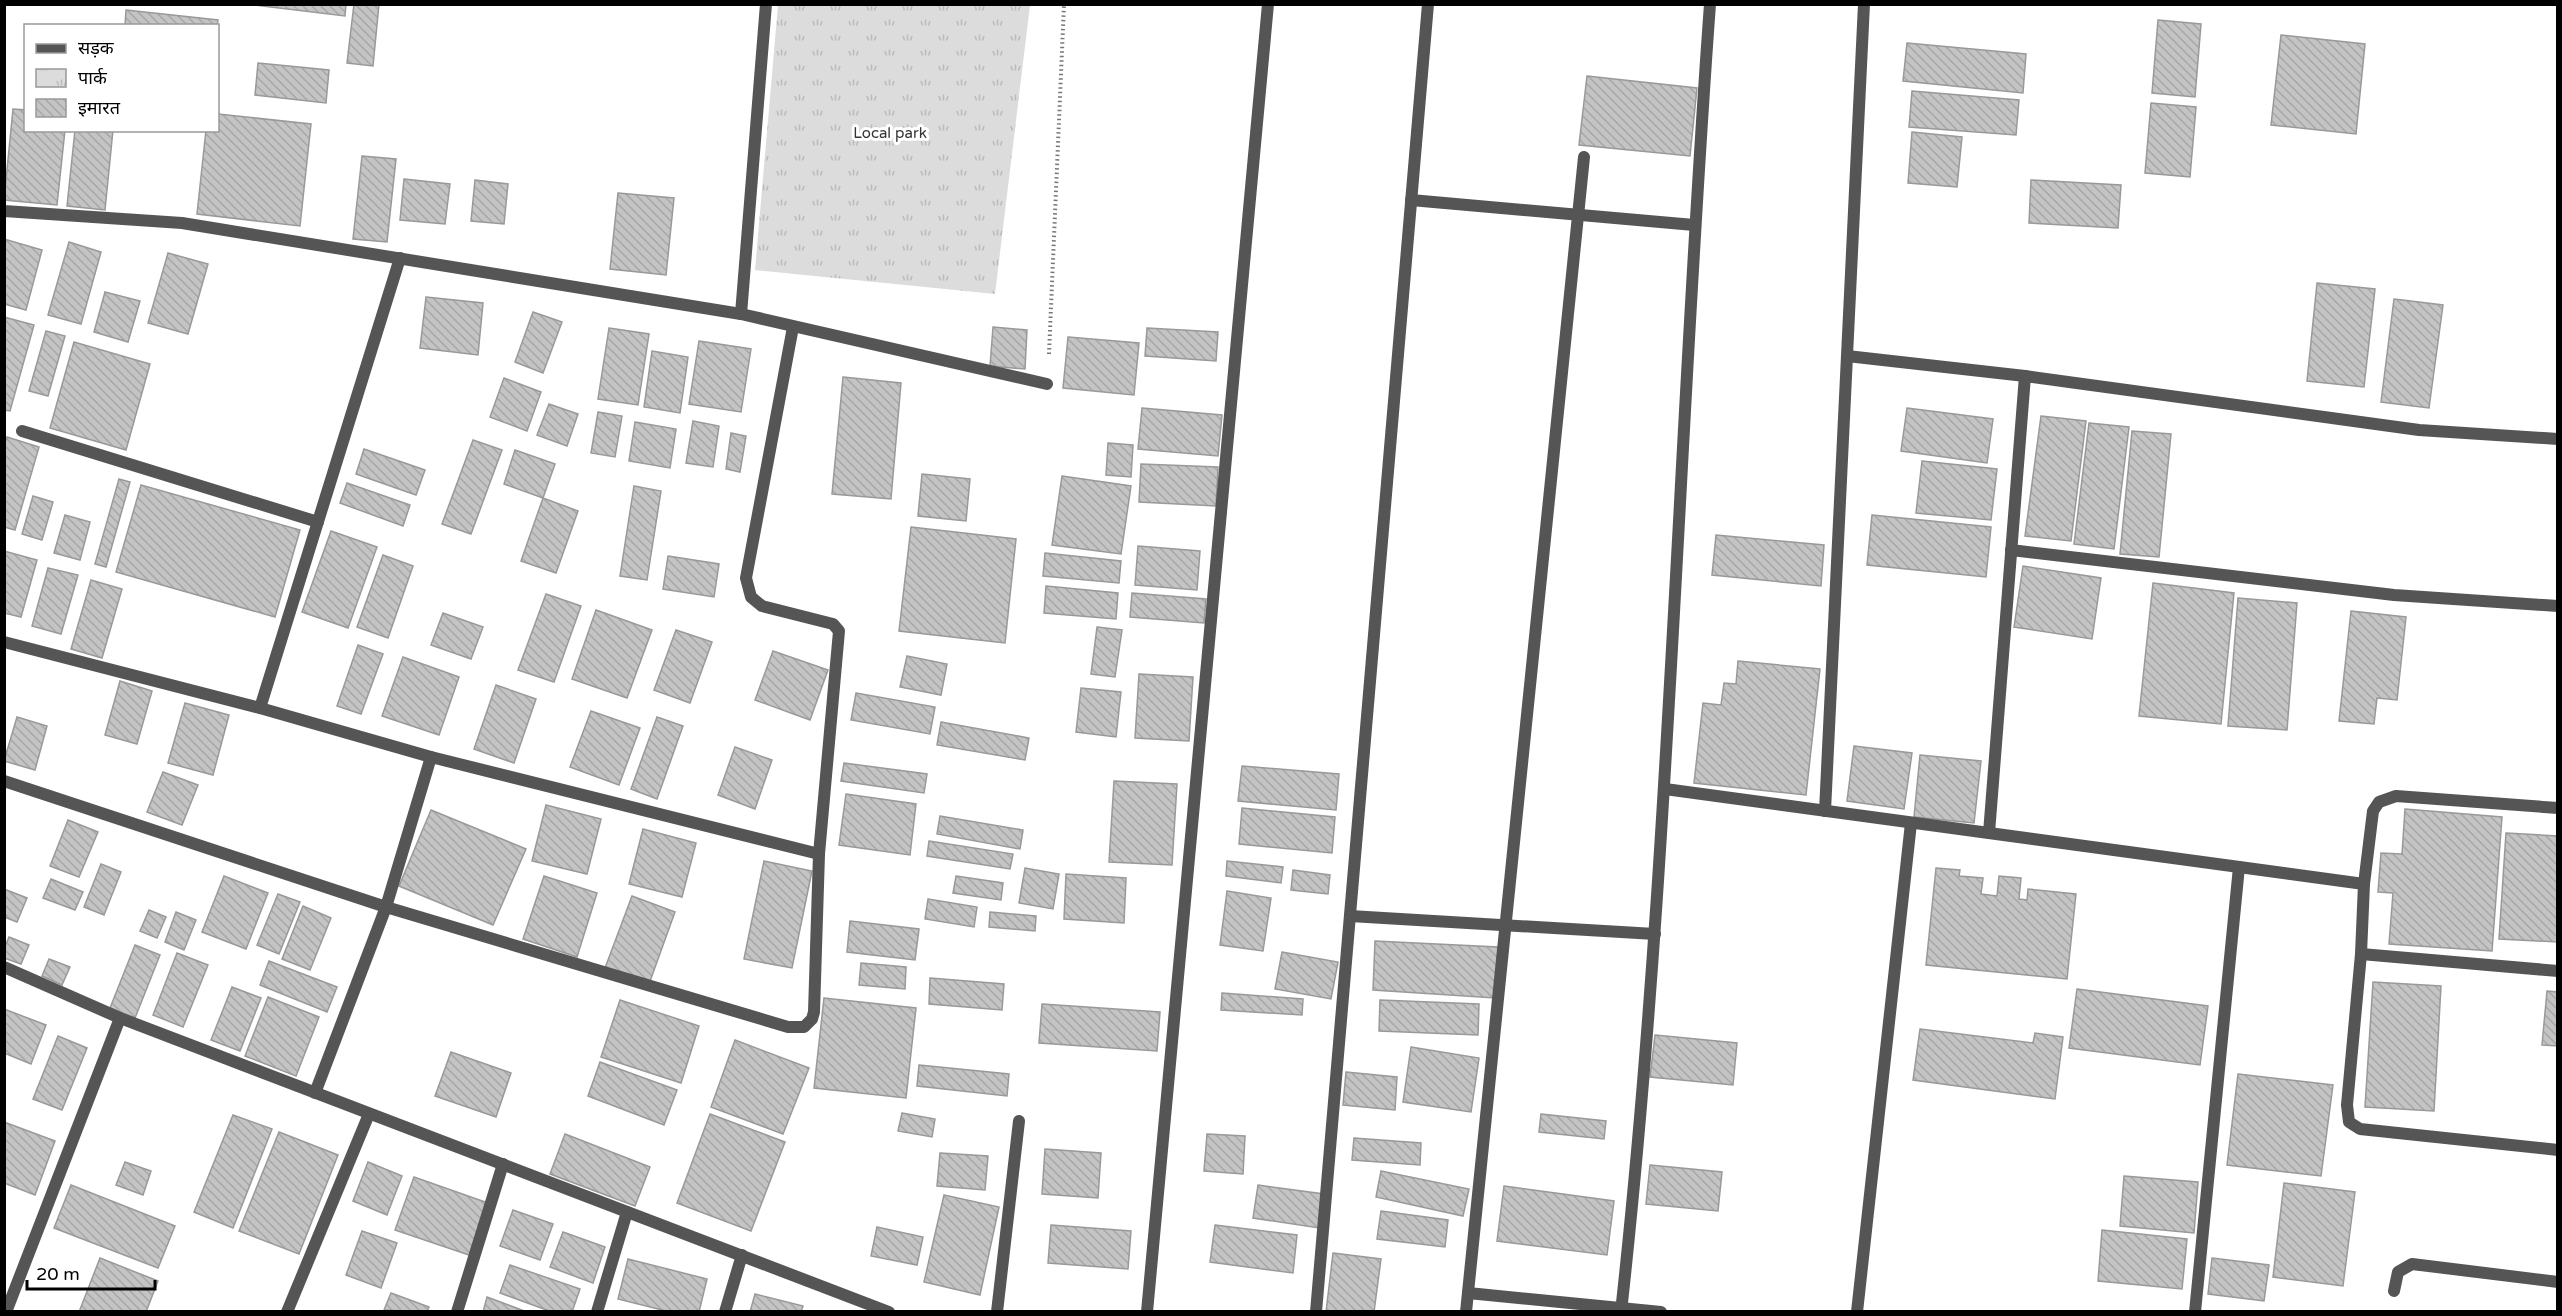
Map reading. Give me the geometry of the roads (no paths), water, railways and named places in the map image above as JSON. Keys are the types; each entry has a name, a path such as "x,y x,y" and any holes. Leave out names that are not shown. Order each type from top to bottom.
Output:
{"street":[{"path":"741,314 766,4"},
{"path":"1146,1311 1268,4"},
{"path":"1316,1311 1428,4"},
{"path":"1621,1310 1655,933 1665,789 1694,225 1710,4"},
{"path":"1825,811 1864,4"},
{"path":"1466,1311 1584,157"},
{"path":"1411,200 1694,225"},
{"path":"4,211 182,223 741,314 1047,384"},
{"path":"260,708 400,258"},
{"path":"4,782 386,906 797,1028 808,1025 814,1012 819,854 838,631 833,624 762,606 751,597 746,578 793,327"},
{"path":"1847,356 2025,376 2419,430 2558,439"},
{"path":"1989,833 2025,376"},
{"path":"22,431 318,522"},
{"path":"2011,550 2394,595 2558,606"},
{"path":"4,642 260,708 431,757 819,854"},
{"path":"315,1093 386,906 431,757"},
{"path":"1665,789 2364,884"},
{"path":"2558,808 2432,797 2396,796 2379,802 2373,811 2364,884 2361,954 2347,1105 2349,1122 2360,1129 2558,1150"},
{"path":"1857,1311 1911,823"},
{"path":"2195,1311 2239,867"},
{"path":"1350,916 1655,933"},
{"path":"2361,954 2558,971"},
{"path":"4,967 120,1018 742,1255 874,1309 889,1311"},
{"path":"6,1311 120,1018"},
{"path":"287,1311 369,1113"},
{"path":"997,1311 1019,1121"},
{"path":"457,1311 503,1164"},
{"path":"597,1311 627,1212"},
{"path":"725,1311 742,1255"},
{"path":"2394,1291 2398,1272 2412,1264 2558,1282"},
{"path":"1468,1293 1621,1310 1661,1311"}],"park label":[{"name":"Local park","path":"890,133"}]}
